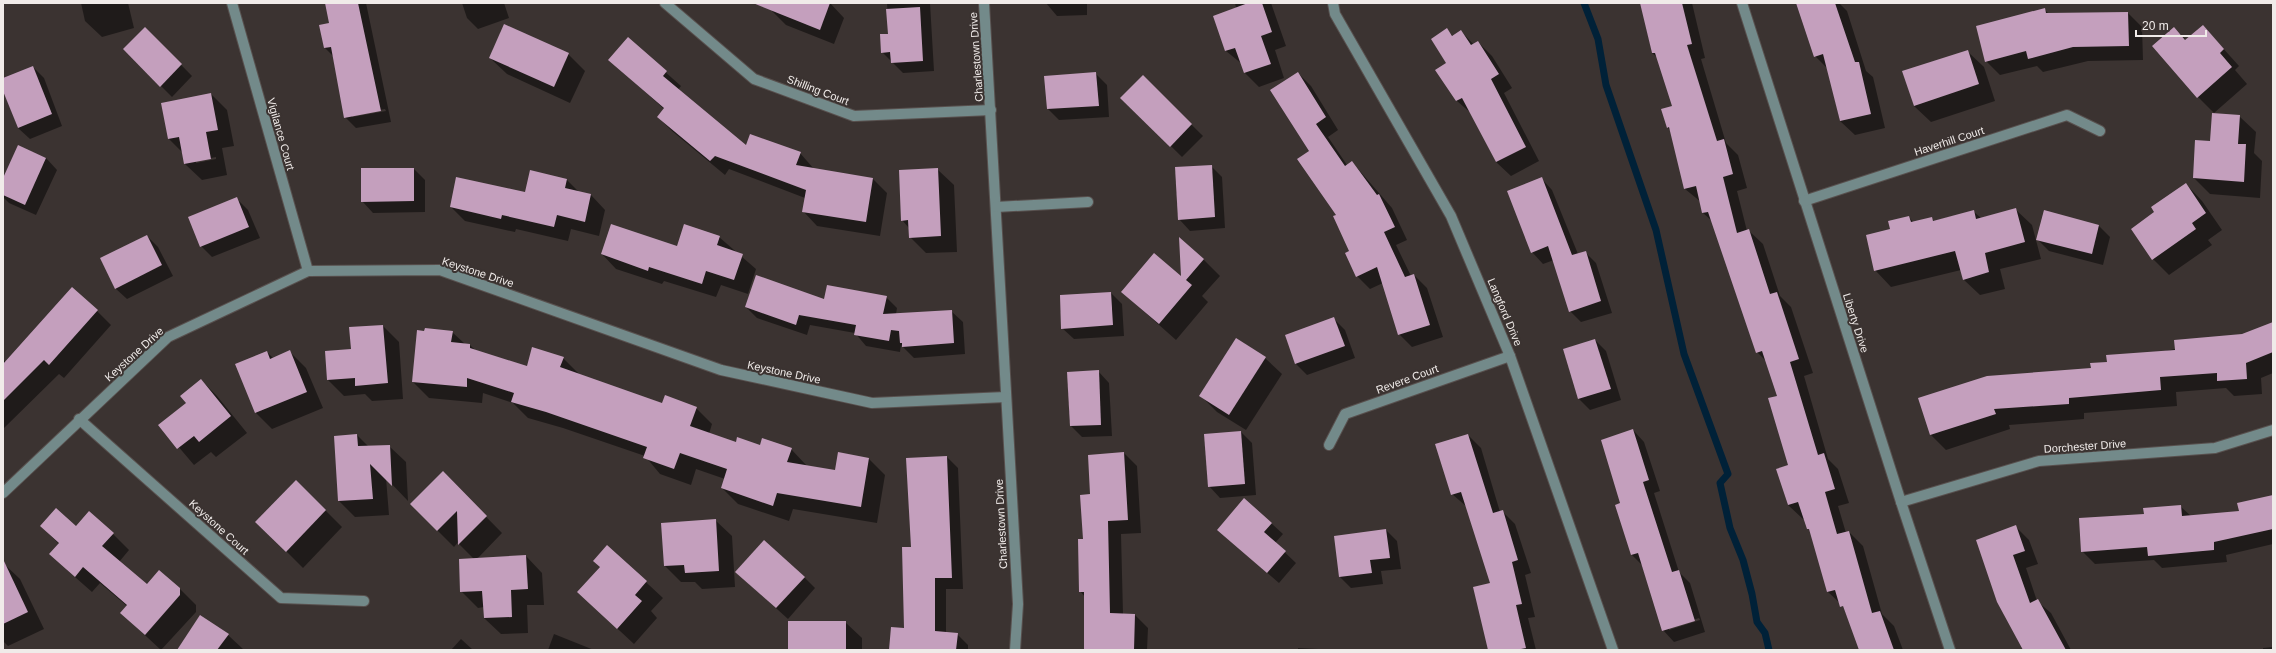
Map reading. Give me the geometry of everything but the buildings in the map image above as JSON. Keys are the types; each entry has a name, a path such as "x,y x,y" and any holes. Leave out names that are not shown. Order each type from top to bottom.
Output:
{"street":[{"name":"Vigilance Court","path":"232,3 308,271"},
{"name":"Shilling Court","path":"665,3 754,79 854,116 991,110"},
{"name":"Charlestown Drive","path":"984,3 1018,604 1015,650"},
{"name":"Langford Drive","path":"1333,3 1335,14 1451,216 1510,356 1613,650"},
{"name":"Liberty Drive","path":"1742,3 1901,502 1950,650"},
{"name":"Haverhill Court","path":"1804,200 2067,115 2100,131"},
{"path":"996,207 1088,202"},
{"name":"Keystone Drive","path":"3,493 79,419 168,337 308,271 440,270 721,370 872,403 1006,397"},
{"name":"Revere Court","path":"1329,444 1345,414 1510,356"},
{"name":"Keystone Court","path":"79,419 281,598 364,601"},
{"name":"Dorchester Drive","path":"1901,502 2039,461 2215,448 2273,430"}],"waterway":[{"path":"1584,3 1598,39 1606,85 1656,230 1684,354 1728,474 1720,483 1730,528 1743,560 1752,594 1757,622 1765,633 1769,650"}]}
